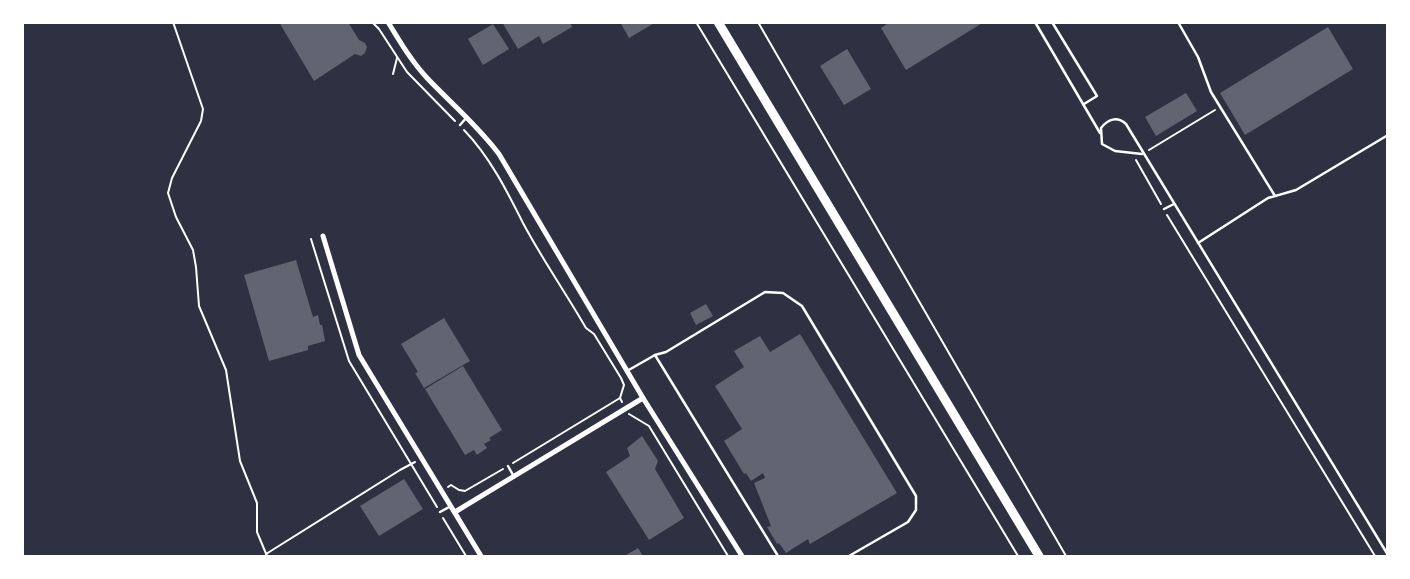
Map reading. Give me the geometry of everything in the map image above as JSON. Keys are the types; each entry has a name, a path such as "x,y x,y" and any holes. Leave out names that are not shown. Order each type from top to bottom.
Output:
{"main road":[{"path":"718,22 1039,556"}],"street":[{"path":"388,22 413,61 428,79 468,116 499,154 643,398 742,556"},
{"path":"323,236 359,355 481,556"},
{"path":"455,512 643,398"}],"lane":[{"path":"1034,22 1084,104 1100,133 1102,144 1107,148 1142,154"},
{"path":"1052,22 1096,96 1084,104"},
{"path":"1178,22 1198,57 1210,92 1275,196"},
{"path":"460,125 468,116"},
{"path":"1100,133 1101,128 1110,120 1122,121 1388,555"},
{"path":"1198,244 1268,198 1296,190 1388,135"},
{"path":"1164,209 1174,204"},
{"path":"627,371 655,355 666,352 765,292 784,293 802,306 916,496 916,510 908,522 849,556"},
{"path":"655,355 778,556"},
{"path":"508,466 514,476"},
{"path":"440,512 451,506"}],"path":[{"path":"173,22 203,109 201,121 172,178 168,193 173,210 193,250 199,306 226,370 240,462 257,502 257,532 266,555 400,470 421,460"},
{"path":"372,22 379,29 397,58 418,86 460,125 494,169 582,320 594,334 624,385 620,398 470,489 459,490 451,485 431,498"},
{"path":"696,22 1018,556"},
{"path":"758,22 1066,556"},
{"path":"393,74 397,58"},
{"path":"1142,154 1220,107"},
{"path":"1132,153 1164,209 1375,556"},
{"path":"620,398 629,414 649,426 728,556"}],"building":[{"path":"279,22 348,22 359,40 365,43 367,47 365,53 361,56 355,54 314,81"},
{"path":"502,22 570,22 572,27 543,44 539,36 518,49"},
{"path":"620,22 656,22 629,38"},
{"path":"890,22 984,22 906,70 881,28"},
{"path":"493,24 509,49 483,65 468,39"},
{"path":"1328,27 1353,69 1245,135 1220,93"},
{"path":"847,49 871,89 844,105 820,66"},
{"path":"1186,93 1197,111 1156,136 1145,117"},
{"path":"296,260 313,317 318,315 325,341 308,346 308,350 269,361 244,275"},
{"path":"706,304 713,316 696,325 690,313"},
{"path":"444,318 470,361 424,388 415,373 418,372 401,344"},
{"path":"800,334 897,493 810,544 808,539 786,553 779,543 777,544 767,527 771,526 754,483 765,478 763,473 751,481 746,473 744,474 724,441 742,429 715,386 744,367 734,351 760,336 770,352"},
{"path":"463,366 502,430 489,438 491,440 484,444 487,448 477,455 474,450 465,455 425,389"},
{"path":"642,436 658,461 655,469 684,518 649,540 606,472 630,456 627,448"},
{"path":"404,479 423,509 379,536 360,506"},
{"path":"638,548 643,556 626,555"}]}
